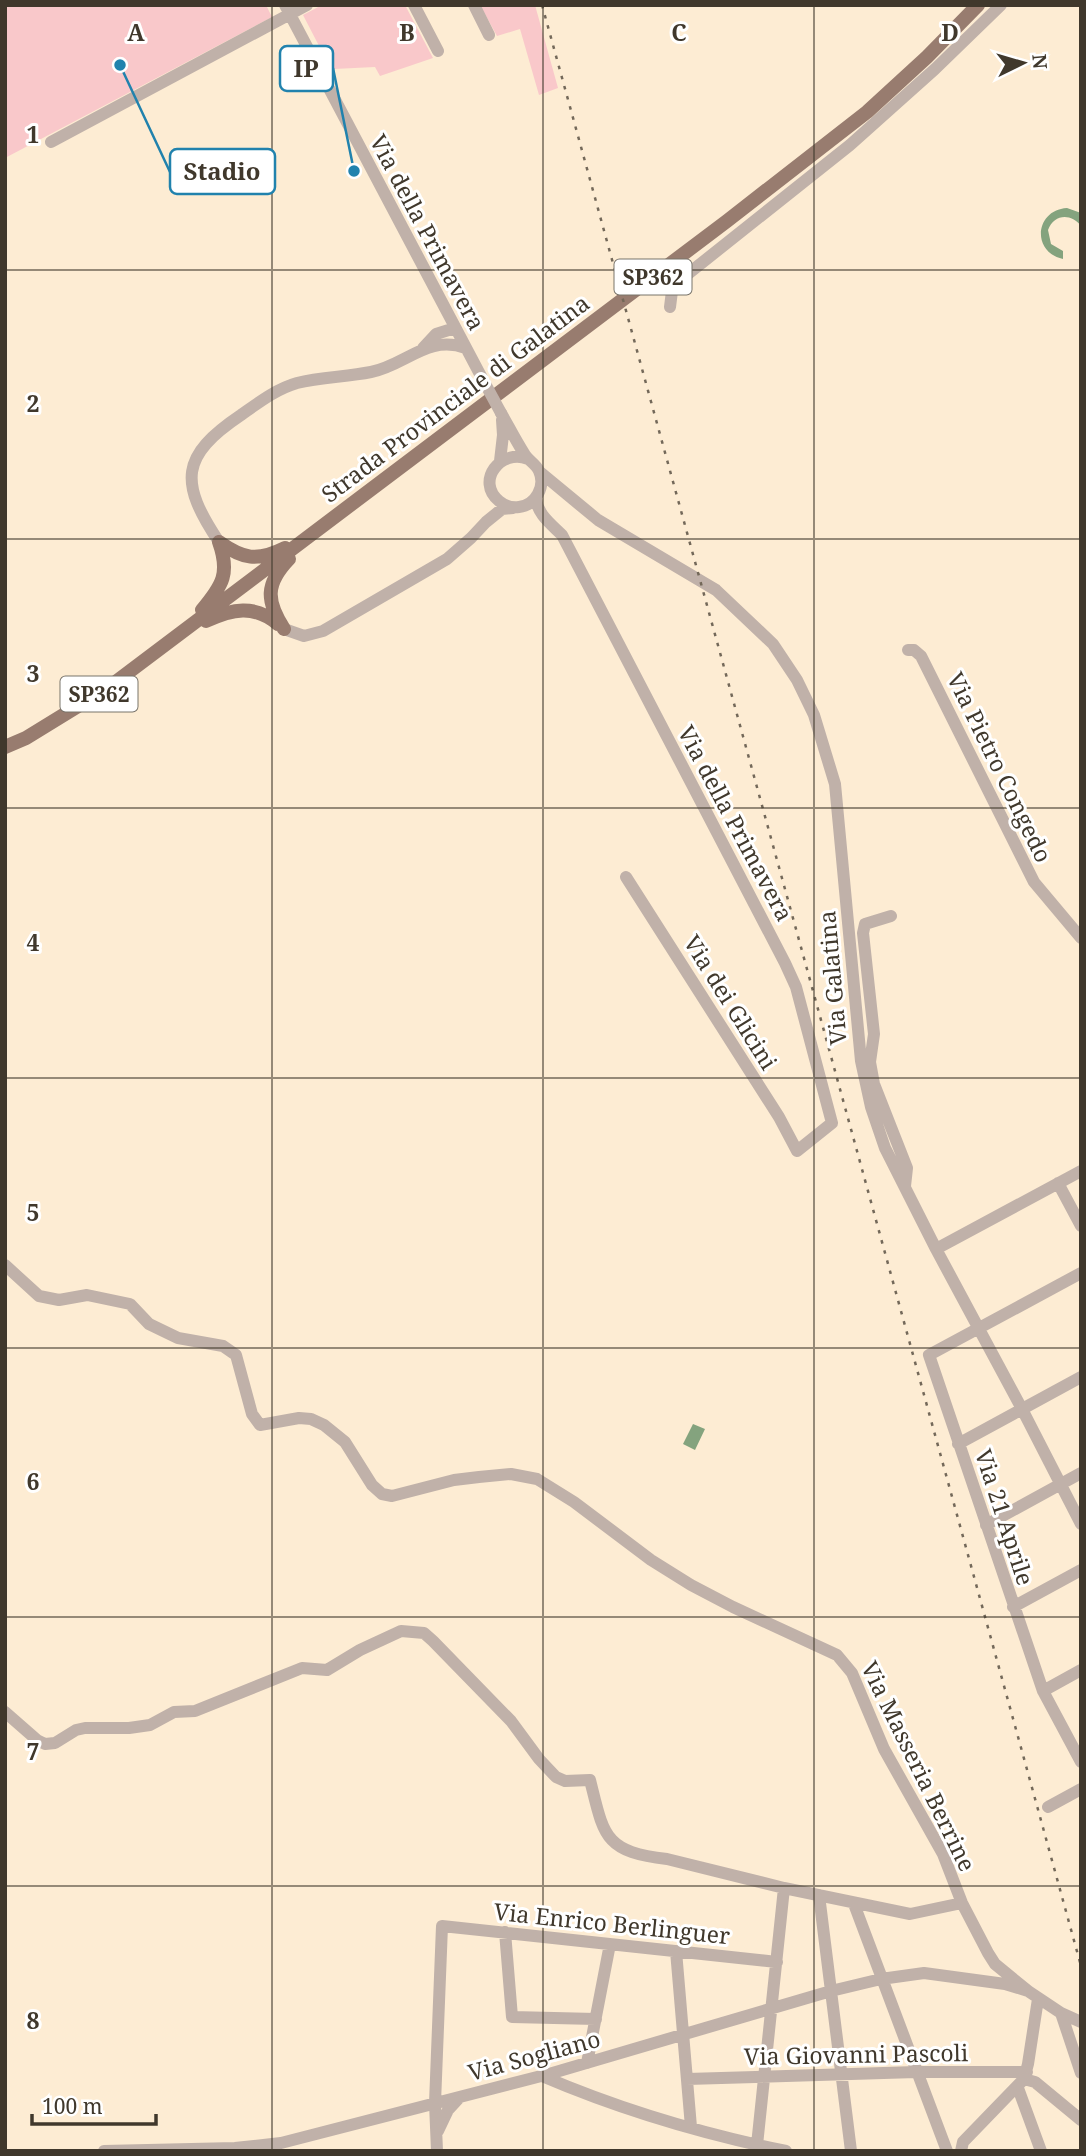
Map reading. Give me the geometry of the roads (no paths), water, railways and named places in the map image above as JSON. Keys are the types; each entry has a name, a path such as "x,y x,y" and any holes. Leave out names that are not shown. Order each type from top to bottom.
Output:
{"main road":[{"name":"Strada Provinciale di Galatina","path":"5,747 26,738 109,687 727,221 931,63 978,5"},
{"path":"219,542 235,553 259,558 314,533"},
{"path":"284,629 272,611 270,590 278,570 314,533"},
{"path":"186,630 217,593 224,579 225,560 219,542"},
{"path":"186,630 235,610 254,610 271,618 284,629"}],"street":[{"path":"51,142 287,10 307,5"},
{"path":"414,5 438,51"},
{"path":"474,5 489,35"},
{"path":"670,307 672,291 679,281 850,145 931,63 1001,5"},
{"name":"Via della Primavera","path":"287,10 454,328 528,459 540,472 536,506 562,535 796,987 832,1124 797,1151"},
{"path":"439,339 442,304"},
{"path":"219,542 201,516 192,494 191,479 194,461 202,446 216,432 272,394 293,384 373,372 422,349 454,328"},
{"path":"439,339 466,348"},
{"name":"Via della Primavera","path":"486,522 492,492 492,473 500,461 503,435 501,413"},
{"path":"500,461 514,456 528,459"},
{"name":"Via Galatina","path":"540,472 598,520 716,590 773,644 797,680 814,715 835,784 861,1061 871,1107 885,1148 1081,1524"},
{"name":"Via Galatina","path":"538,494 551,491 568,497"},
{"path":"492,492 502,504 545,518"},
{"path":"284,629 304,636 323,631 447,559 502,509 528,505 538,494"},
{"name":"Via Pietro Congedo","path":"908,650 914,650 921,656 1034,882 1081,938"},
{"name":"Via dei Glicini","path":"626,877 779,1117 797,1151"},
{"path":"891,916 865,924 863,933 873,1034 870,1062 874,1084 907,1168 905,1187"},
{"path":"936,1249 1081,1171"},
{"path":"1058,1183 1081,1226"},
{"name":"Via Masseria Berrine","path":"5,1265 39,1296 59,1300 87,1295 130,1304 149,1324 178,1338 223,1346 236,1355 252,1414 260,1425 299,1418 311,1419 324,1425 345,1442 372,1485 382,1494 405,1494 479,1476 511,1474 537,1479 691,1585 837,1655 852,1673 884,1749 943,1854 962,1903 995,1964"},
{"path":"979,1327 1081,1273"},
{"name":"Via 21 Aprile","path":"979,1327 929,1355 1043,1691 1081,1762"},
{"path":"958,1444 1081,1377"},
{"path":"986,1525 1081,1473"},
{"path":"1013,1607 1081,1570"},
{"path":"5,1712 37,1740 45,1744 55,1743 76,1730 85,1728 150,1725 174,1712 195,1711 302,1668 327,1670 390,1635 412,1631 424,1633 511,1721 556,1777 565,1782 590,1780 601,1825 614,1842 626,1851 637,1856 667,1859 854,1904 910,1914 962,1903"},
{"path":"1043,1691 1081,1670"},
{"path":"1048,1807 1081,1789"},
{"path":"757,2145 784,1888"},
{"path":"819,1895 851,2151"},
{"path":"854,1904 947,2151"},
{"name":"Via Enrico Berlinguer","path":"435,2103 442,1926 777,1962"},
{"path":"505,1932 512,2017 596,2019"},
{"path":"587,2063 610,1944"},
{"path":"676,1951 691,2127"},
{"path":"970,1978 984,1974 995,1964"},
{"name":"Via Sogliano","path":"995,1964 1033,1995 1081,2022"},
{"name":"Via Sogliano","path":"104,2151 235,2148 281,2143 541,2076 831,1991 881,1979 924,1973 986,1980 1033,1995"},
{"path":"1033,1995 1023,2079 1041,2151"},
{"path":"1061,2013 1081,2073"},
{"name":"Via Giovanni Pascoli","path":"687,2079 916,2072 1023,2079"},
{"path":"541,2076 691,2127 786,2151"},
{"path":"1023,2079 1035,2082 1081,2120"},
{"path":"961,2151 963,2142 1023,2079"},
{"path":"437,2135 448,2110 460,2096"},
{"path":"435,2103 437,2151"},
{"path":"406,2111 426,2119 437,2135"}],"railway":[{"path":"542,5 1081,1966"}],"place":[{"name":"Stadio","path":"120,65"},
{"name":"IP","path":"354,171"}]}
